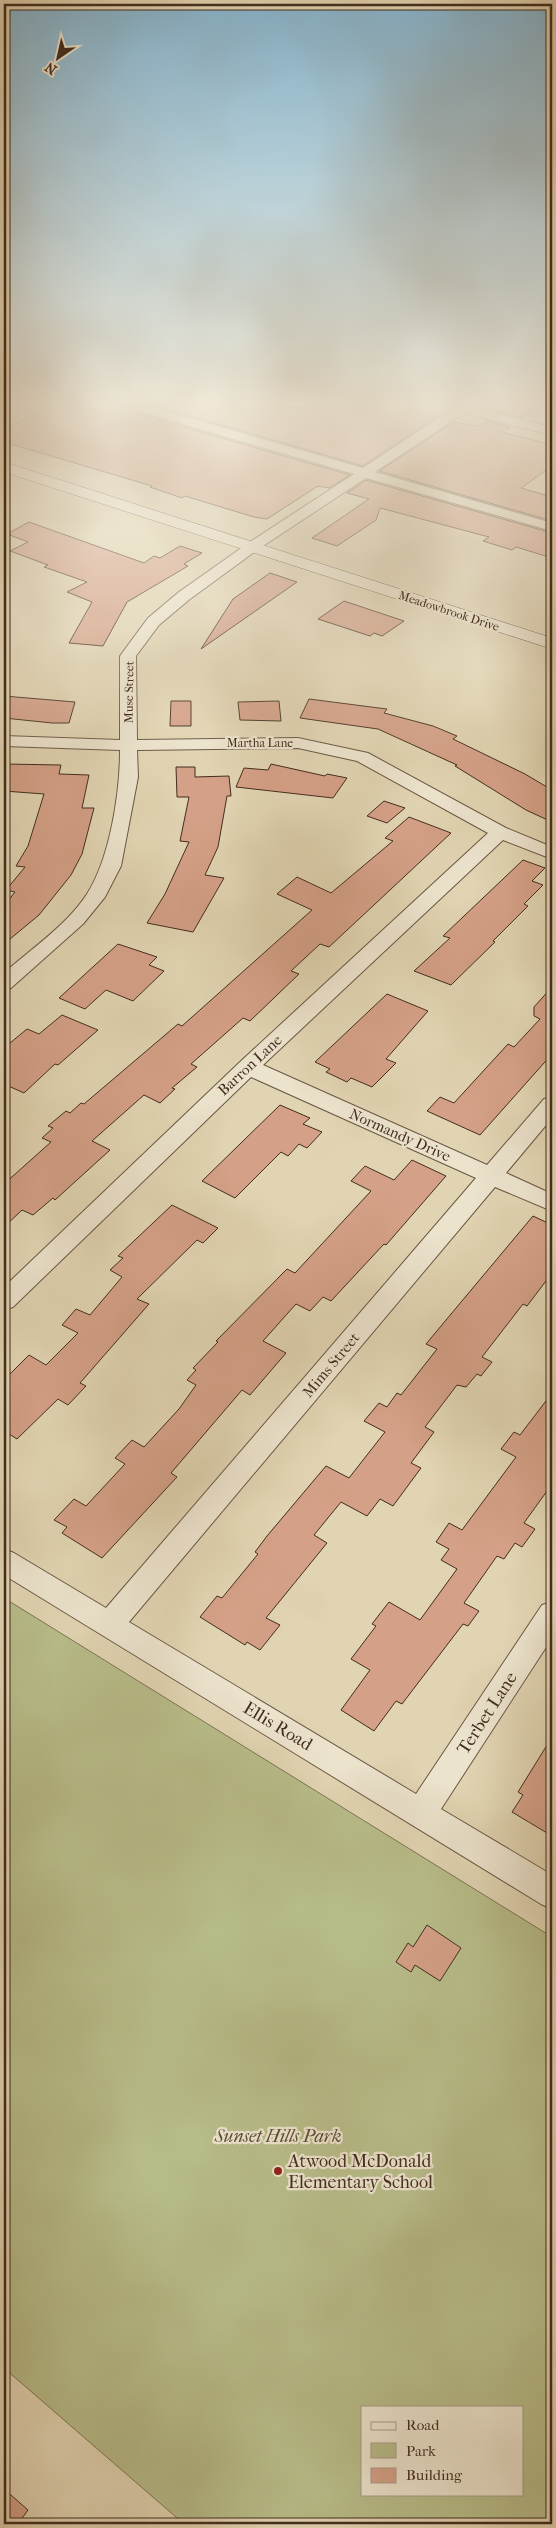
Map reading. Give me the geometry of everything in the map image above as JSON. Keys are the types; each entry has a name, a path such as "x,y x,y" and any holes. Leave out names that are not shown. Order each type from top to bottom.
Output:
{"main road":[{"name":"Meadowbrook Drive","path":"184,525 552,644"}],"street":[{"name":"Muse Street","path":"4,984 76,920 95,897 112,866 129,777 128,656 136,642 174,601 238,560 252,547 286,525"},
{"name":"Martha Lane","path":"4,742 128,744 298,743 362,757 397,774 500,832 552,853"},
{"name":"Barron Lane","path":"4,1301 248,1067 500,832"},
{"name":"Normandy Drive","path":"248,1067 552,1203"},
{"name":"Mims Street","path":"109,1625 552,1104"},
{"name":"Ellis Road","path":"4,1561 422,1812 552,1893"},
{"name":"Terbet Lane","path":"422,1812 552,1614"}],"green space":[{"name":"Sunset Hills Park","path":"4,1598 552,1937 552,2524 184,2524 4,2368"}],"building":[{"path":"24,525 37,525 144,563 154,556 160,558 180,546 202,553 184,564 188,566 127,602 103,646 69,643 92,602 67,592 87,582 44,567 48,565 10,551 28,542 7,534"},
{"path":"331,525 369,525 337,546 312,538"},
{"path":"444,525 524,525 552,533 552,558 516,547 512,550 483,541 489,537"},
{"path":"270,573 297,582 201,649 233,599"},
{"path":"344,601 404,621 382,636 374,633 370,636 318,619"},
{"path":"4,696 75,702 69,723 52,723 4,718"},
{"path":"309,699 387,709 384,713 433,726 457,736 453,739 525,774 552,790 552,822 526,810 455,766 457,765 378,729 300,718"},
{"path":"171,701 191,701 191,726 170,726"},
{"path":"279,701 281,721 240,720 238,702"},
{"path":"4,764 61,765 59,774 89,775 82,808 94,808 82,854 71,875 39,915 4,944 4,906 15,892 6,890 25,867 16,866 28,846 44,794 4,791"},
{"path":"271,764 325,776 327,774 347,778 333,798 236,787 244,768 268,770"},
{"path":"176,767 195,767 195,777 229,776 231,796 227,796 218,847 205,875 224,878 193,932 147,923 165,894 189,842 180,841 189,797 177,797"},
{"path":"384,801 405,808 387,823 367,816"},
{"path":"409,817 451,833 329,947 320,944 291,971 299,974 250,1021 243,1018 191,1064 197,1067 172,1088 175,1089 160,1103 144,1095 92,1141 110,1150 55,1200 53,1198 33,1215 22,1210 4,1227 4,1184 51,1142 42,1138 53,1128 48,1126 66,1111 70,1113 81,1103 84,1104 178,1024 182,1026 312,910 277,894 297,877 331,893 393,841 385,838"},
{"path":"523,860 545,868 532,881 543,885 524,904 528,906 493,941 495,942 451,985 414,971 450,938 443,936"},
{"path":"118,944 157,957 149,965 164,971 133,1001 106,990 85,1009 59,998"},
{"path":"552,987 552,1054 480,1135 427,1111 440,1097 454,1103 508,1044 514,1047 540,1019 534,1016 534,1007"},
{"path":"387,994 428,1011 386,1059 396,1063 372,1087 351,1078 347,1082 326,1072 330,1069 315,1062"},
{"path":"62,1015 98,1030 58,1065 55,1064 24,1093 4,1084 4,1048 27,1029 39,1034"},
{"path":"280,1105 310,1118 303,1124 322,1132 307,1148 299,1144 288,1156 281,1152 235,1198 202,1181"},
{"path":"412,1160 446,1176 386,1245 384,1244 331,1301 323,1297 310,1311 296,1304 263,1341 286,1353 250,1395 242,1390 171,1473 177,1477 102,1558 62,1533 67,1527 54,1520 74,1499 86,1506 125,1464 115,1458 132,1440 144,1447 179,1409 196,1385 187,1380 196,1370 193,1368 218,1342 216,1341 287,1269 295,1273 371,1191 351,1181 365,1166 394,1180"},
{"path":"172,1205 218,1228 203,1243 197,1240 137,1299 149,1304 80,1383 86,1386 68,1405 58,1399 17,1439 4,1431 4,1380 29,1355 46,1365 78,1333 62,1325 76,1309 90,1315 122,1277 110,1270 123,1258 118,1256"},
{"path":"533,1216 552,1225 552,1273 527,1306 523,1304 482,1357 492,1362 481,1376 477,1374 466,1387 457,1385 425,1427 434,1432 411,1463 421,1468 393,1506 380,1499 367,1516 341,1502 314,1535 327,1543 266,1618 280,1625 260,1650 247,1642 245,1645 200,1617 217,1596 222,1598 258,1554 255,1552 267,1536 326,1466 349,1478 385,1432 364,1421 379,1403 387,1407 397,1393 401,1395 437,1349 426,1344"},
{"path":"552,1393 552,1484 524,1523 535,1529 522,1547 515,1543 504,1559 497,1556 464,1603 479,1611 468,1626 463,1624 402,1704 396,1701 374,1731 341,1710 370,1670 351,1659 376,1626 372,1624 389,1602 420,1620 457,1569 441,1560 449,1549 436,1542 449,1523 462,1530 516,1457 501,1449 514,1432 520,1435"},
{"path":"552,1737 552,1836 512,1812 523,1795 518,1792"},
{"path":"427,1925 461,1948 440,1981 415,1965 411,1972 396,1962 408,1943 413,1947"},
{"path":"4,2489 28,2510 18,2524 4,2524"}],"place":[{"name":"Atwood McDonald Elementary School","path":"278,2171"}]}
